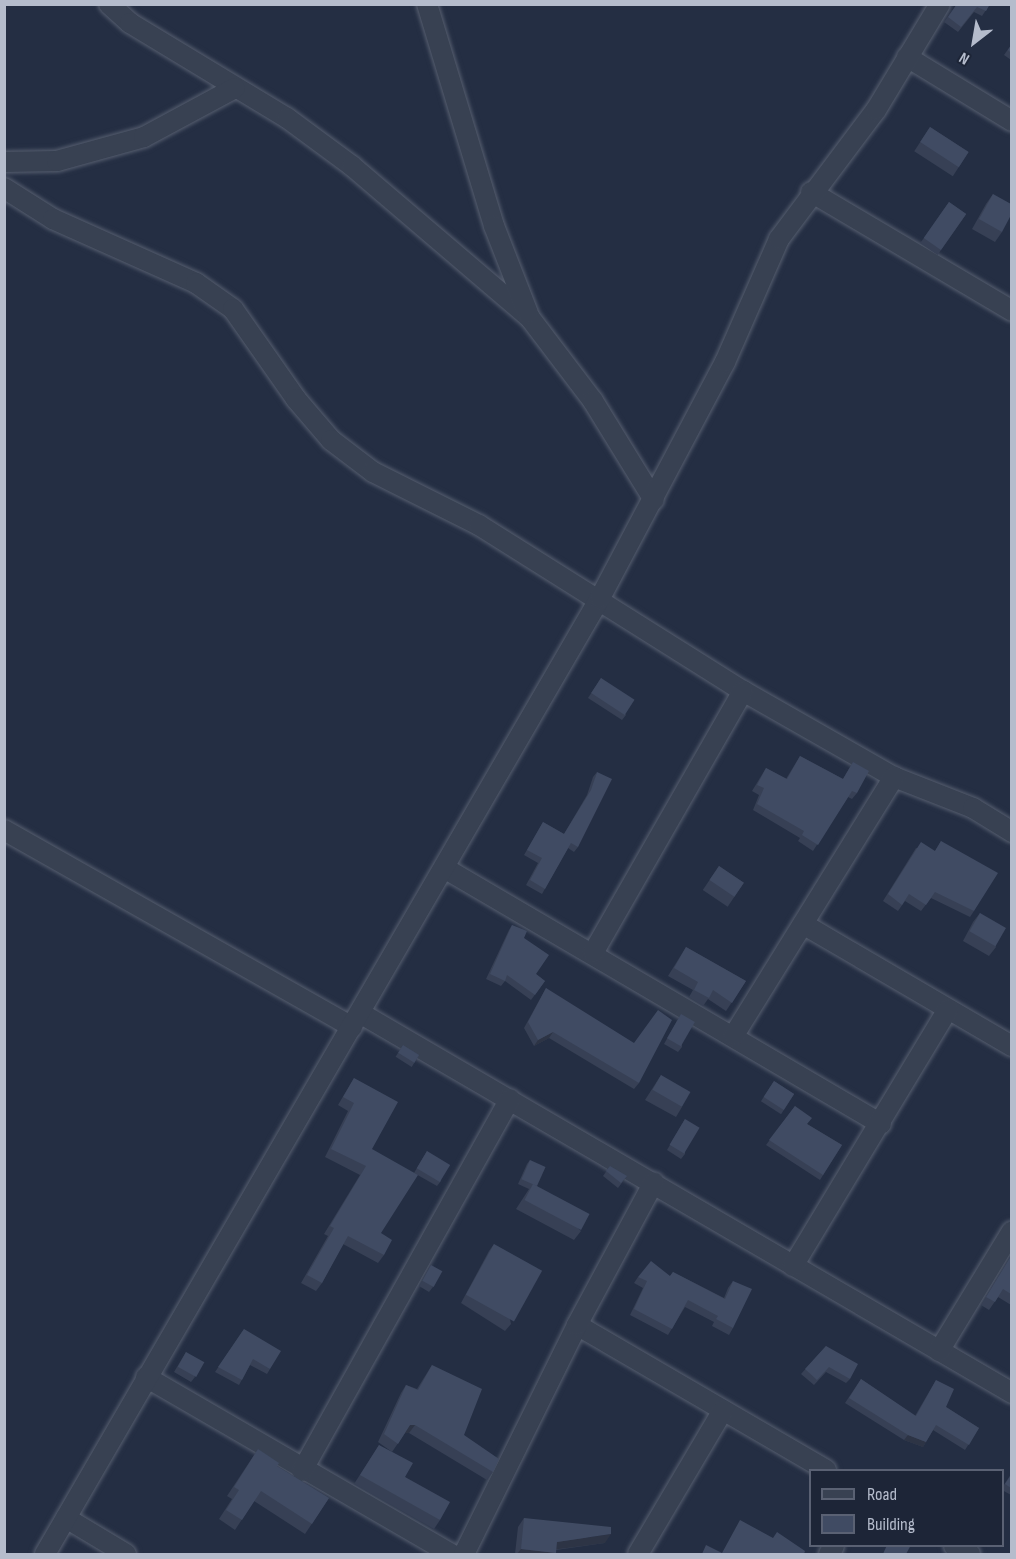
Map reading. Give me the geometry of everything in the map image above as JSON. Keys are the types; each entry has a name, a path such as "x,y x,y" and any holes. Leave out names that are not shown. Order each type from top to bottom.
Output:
{"street":[{"path":"109,4 130,23 287,118 352,166 530,318 593,401 654,500"},
{"path":"427,4 495,226 530,318"},
{"path":"45,1554 146,1377 446,869 600,598 654,500 725,362 769,259 812,192 876,110 940,4"},
{"path":"907,57 1011,121"},
{"path":"4,162 57,161 144,138 236,88"},
{"path":"4,188 53,219 196,283 233,309 296,399 331,440 373,472 479,525 600,598 743,691 894,777 931,788 973,808 1011,832"},
{"path":"812,192 1011,311"},
{"path":"592,953 743,691"},
{"path":"734,1035 894,777"},
{"path":"4,830 356,1020 510,1099 1011,1393"},
{"path":"446,869 734,1035 881,1124"},
{"path":"803,924 1011,1046"},
{"path":"793,1266 881,1124 948,1009"},
{"path":"302,1471 510,1099"},
{"path":"464,1554 577,1325 654,1182"},
{"path":"939,1351 1011,1231"},
{"path":"577,1325 824,1469"},
{"path":"146,1377 302,1471 451,1554"},
{"path":"638,1554 723,1410"},
{"path":"66,1518 126,1554"}],"building":[{"path":"957,4 990,4 986,11 977,7 961,27 948,17"},
{"path":"930,127 969,152 959,167 920,142"},
{"path":"993,194 1011,204 1011,215 1002,232 979,219"},
{"path":"949,202 966,214 941,250 924,238"},
{"path":"601,678 635,700 625,715 591,693"},
{"path":"800,756 843,779 853,762 869,771 857,793 852,791 818,845 802,835 804,831 757,804 764,788 757,785 766,768 787,779"},
{"path":"597,772 612,779 578,847 571,843 545,889 530,880 542,858 527,850 543,822 564,834 591,790"},
{"path":"941,841 998,873 974,911 935,892 926,905 909,894 902,905 888,894 921,842 935,851"},
{"path":"719,866 744,883 734,897 709,880"},
{"path":"980,913 1006,928 995,946 970,931"},
{"path":"512,925 527,931 524,938 549,955 536,974 545,981 535,995 507,975 505,981 490,974"},
{"path":"686,947 746,981 732,1003 713,990 709,998 694,990 698,982 674,968"},
{"path":"546,988 634,1043 658,1010 672,1020 639,1083 553,1032 538,1040 528,1022"},
{"path":"681,1014 695,1022 681,1046 667,1038"},
{"path":"403,1045 419,1055 414,1063 398,1053"},
{"path":"661,1075 690,1092 682,1107 652,1090"},
{"path":"354,1078 398,1102 372,1149 418,1175 381,1233 392,1240 384,1255 348,1236 322,1283 307,1275 334,1228 330,1226 366,1166 331,1149 354,1103 343,1097"},
{"path":"774,1081 794,1094 784,1110 764,1097"},
{"path":"795,1106 812,1118 807,1124 842,1145 823,1175 769,1140"},
{"path":"685,1119 700,1128 684,1153 670,1145"},
{"path":"427,1151 450,1165 440,1182 417,1168"},
{"path":"530,1160 546,1167 537,1186 521,1179"},
{"path":"610,1166 627,1176 621,1183 606,1171"},
{"path":"533,1184 590,1214 581,1230 525,1200"},
{"path":"494,1244 542,1271 514,1321 466,1295"},
{"path":"1011,1256 1011,1294 1003,1289 995,1302 986,1297"},
{"path":"651,1261 670,1276 673,1272 725,1299 733,1281 752,1289 733,1328 716,1319 718,1316 688,1300 672,1329 634,1309 647,1281 638,1277"},
{"path":"431,1265 442,1271 434,1287 422,1281"},
{"path":"244,1329 281,1351 270,1369 253,1359 242,1380 218,1367"},
{"path":"826,1346 858,1364 850,1379 829,1367 817,1380 805,1369"},
{"path":"186,1352 204,1362 196,1377 178,1367"},
{"path":"432,1365 482,1389 464,1435 499,1459 493,1472 415,1425 410,1425 398,1444 384,1434 406,1385 418,1390"},
{"path":"861,1379 916,1416 936,1380 954,1389 946,1407 979,1428 969,1445 936,1425 926,1442 908,1435 849,1398"},
{"path":"379,1445 413,1463 405,1477 450,1502 440,1520 360,1475"},
{"path":"258,1449 279,1463 277,1466 329,1498 312,1524 261,1491 242,1520 226,1510 239,1490 234,1487"},
{"path":"1011,1475 1011,1488 1005,1484"},
{"path":"524,1518 611,1527 611,1534 557,1542 556,1553 521,1549"},
{"path":"740,1520 773,1538 777,1532 805,1551 804,1554 702,1554 706,1545 722,1553"},
{"path":"886,1547 910,1547 906,1554 883,1554"}]}
